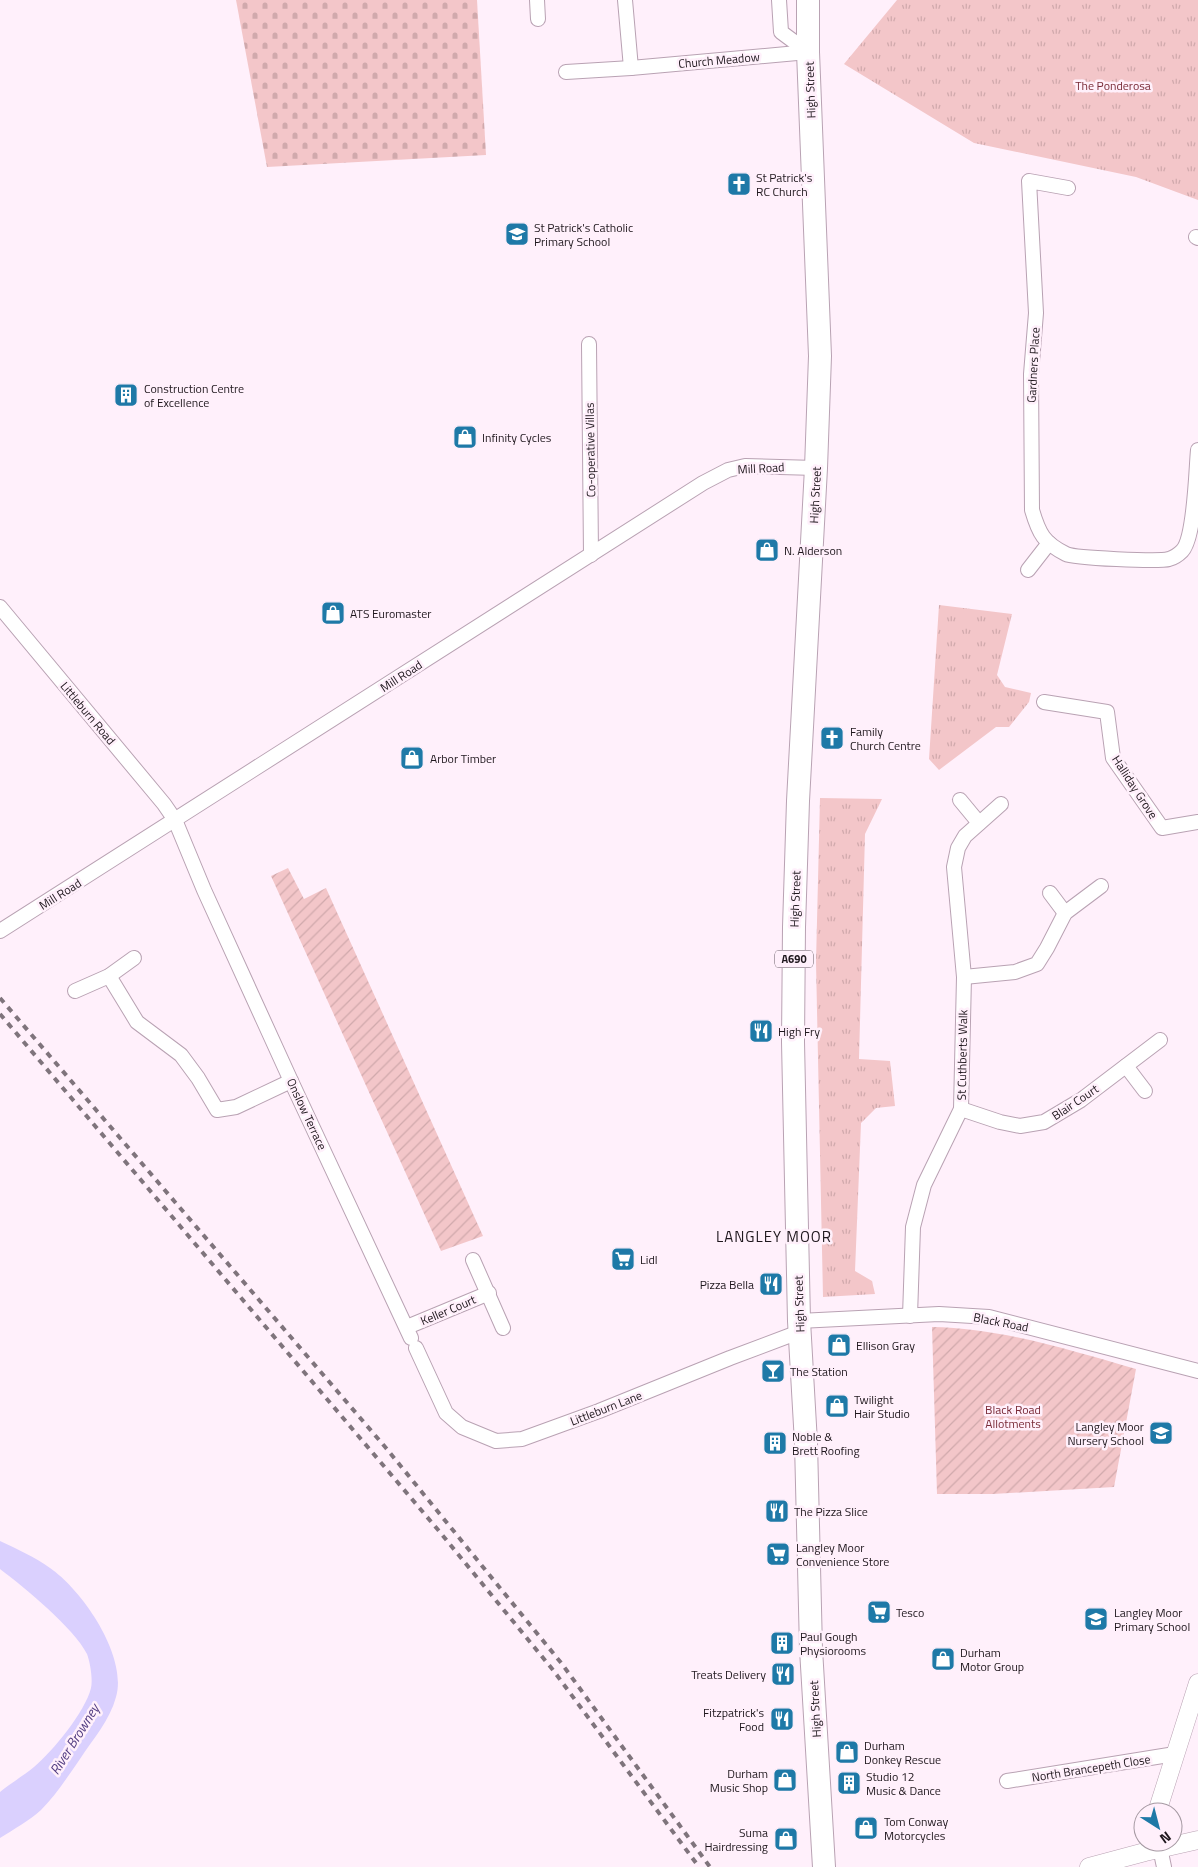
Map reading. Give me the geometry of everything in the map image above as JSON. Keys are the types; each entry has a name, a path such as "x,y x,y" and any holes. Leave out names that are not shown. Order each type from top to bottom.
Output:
{"main road":[{"name":"A690","path":"808,0 808,52"},
{"name":"High Street","path":"808,52 820,356 816,468 798,801 793,1042 799,1326 806,1443 811,1649 824,1867"}],"street":[{"path":"537,0 538,19"},
{"path":"625,0 630,68"},
{"path":"779,0 781,32 808,52"},
{"name":"Church Meadow","path":"566,72 808,52"},
{"name":"Gardners Place","path":"1068,188 1029,181 1036,313 1031,374 1032,510 1038,530 1049,543 1068,555 1150,561 1171,559 1184,550 1191,532 1198,450"},
{"name":"Co-operative Villas","path":"589,344 591,555"},
{"name":"Mill Road","path":"0,931 703,483 728,470 758,465 816,468"},
{"path":"1028,570 1049,543"},
{"name":"Littleburn Road","path":"0,607 164,804 175,820"},
{"name":"Halliday Grove","path":"1044,702 1107,712 1113,758 1162,828 1198,822"},
{"path":"960,800 980,823"},
{"name":"St Cuthberts Walk","path":"910,1316 913,1227 924,1185 961,1109 964,977 954,867 958,848 965,836 1001,804"},
{"name":"Onslow Terrace","path":"175,820 204,890 431,1383"},
{"path":"964,977 1015,972 1037,964 1065,913 1101,886"},
{"path":"1050,893 1065,913"},
{"path":"75,991 109,976 134,958"},
{"path":"109,976 137,1022 181,1055 198,1078 217,1110 236,1107 291,1081"},
{"name":"Blair Court","path":"961,1109 1000,1122 1020,1126 1044,1122 1081,1100 1160,1040"},
{"path":"1126,1066 1145,1091"},
{"name":"Keller Court","path":"473,1260 503,1328"},
{"name":"Keller Court","path":"411,1338 489,1293"},
{"name":"Black Road","path":"799,1326 938,1314 989,1317 1198,1371"},
{"name":"Littleburn Lane","path":"431,1383 446,1413 462,1427 496,1441 522,1439 599,1411 730,1358 799,1326"},
{"path":"1160,1802 1198,1683"},
{"name":"North Brancepeth Close","path":"1007,1782 1175,1754"},
{"path":"1183,1842 1198,1840"},
{"path":"1089,1867 1136,1852"},
{"path":"1154,1852 1164,1867"}],"green space":[{"path":"236,0 477,0 486,155 267,167"},
{"name":"The Ponderosa","path":"897,0 1198,0 1198,200 1136,177 974,143 844,64"},
{"path":"939,605 1012,614 997,675 1005,687 1031,693 1029,702 1009,727 996,727 939,770 929,759"},
{"path":"820,798 882,799 865,834 859,1059 890,1061 895,1106 876,1108 861,1123 855,1271 872,1281 875,1294 823,1297 816,962"},
{"path":"288,868 304,899 326,888 483,1236 441,1251 271,876"},
{"name":"Black Road Allotments","path":"932,1327 984,1331 1035,1341 1136,1369 1114,1487 993,1494 937,1494"}],"water":[{"name":"River Browney","path":"0,1541 44,1564 63,1578 76,1592 100,1625 109,1644 118,1681 116,1697 105,1721 96,1737 57,1792 36,1814 0,1838 0,1792 34,1767 59,1741 88,1698 92,1680 87,1654 81,1644 60,1620 0,1569"}],"railway":[{"path":"0,998 386,1448 562,1664 710,1867"},
{"path":"0,1014 439,1531 553,1670 699,1867"}],"place":[{"name":"St Patrick's RC Church","path":"739,184"},
{"name":"St Patrick's Catholic Primary School","path":"517,234"},
{"name":"Construction Centre of Excellence","path":"126,395"},
{"name":"Infinity Cycles","path":"465,437"},
{"name":"N. Alderson","path":"767,550"},
{"name":"ATS Euromaster","path":"333,613"},
{"name":"Family Church Centre","path":"832,738"},
{"name":"Arbor Timber","path":"412,758"},
{"name":"High Fry","path":"761,1031"},
{"name":"Lidl","path":"623,1259"},
{"name":"Pizza Bella","path":"771,1284"},
{"name":"Ellison Gray","path":"839,1345"},
{"name":"The Station","path":"773,1371"},
{"name":"Twilight Hair Studio","path":"837,1406"},
{"name":"Langley Moor Nursery School","path":"1161,1433"},
{"name":"Noble & Brett Roofing","path":"775,1443"},
{"name":"The Pizza Slice","path":"777,1511"},
{"name":"Langley Moor Convenience Store","path":"778,1554"},
{"name":"Tesco","path":"879,1612"},
{"name":"Langley Moor Primary School","path":"1096,1619"},
{"name":"Paul Gough Physiorooms","path":"782,1643"},
{"name":"Durham Motor Group","path":"943,1659"},
{"name":"Treats Delivery","path":"783,1674"},
{"name":"Fitzpatrick's Food","path":"782,1719"},
{"name":"Durham Donkey Rescue","path":"847,1752"},
{"name":"Durham Music Shop","path":"785,1780"},
{"name":"Studio 12 Music & Dance","path":"849,1783"},
{"name":"Tom Conway Motorcycles","path":"866,1828"},
{"name":"Suma Hairdressing","path":"786,1839"}],"district":[{"name":"LANGLEY MOOR","path":"774,1236"}]}
